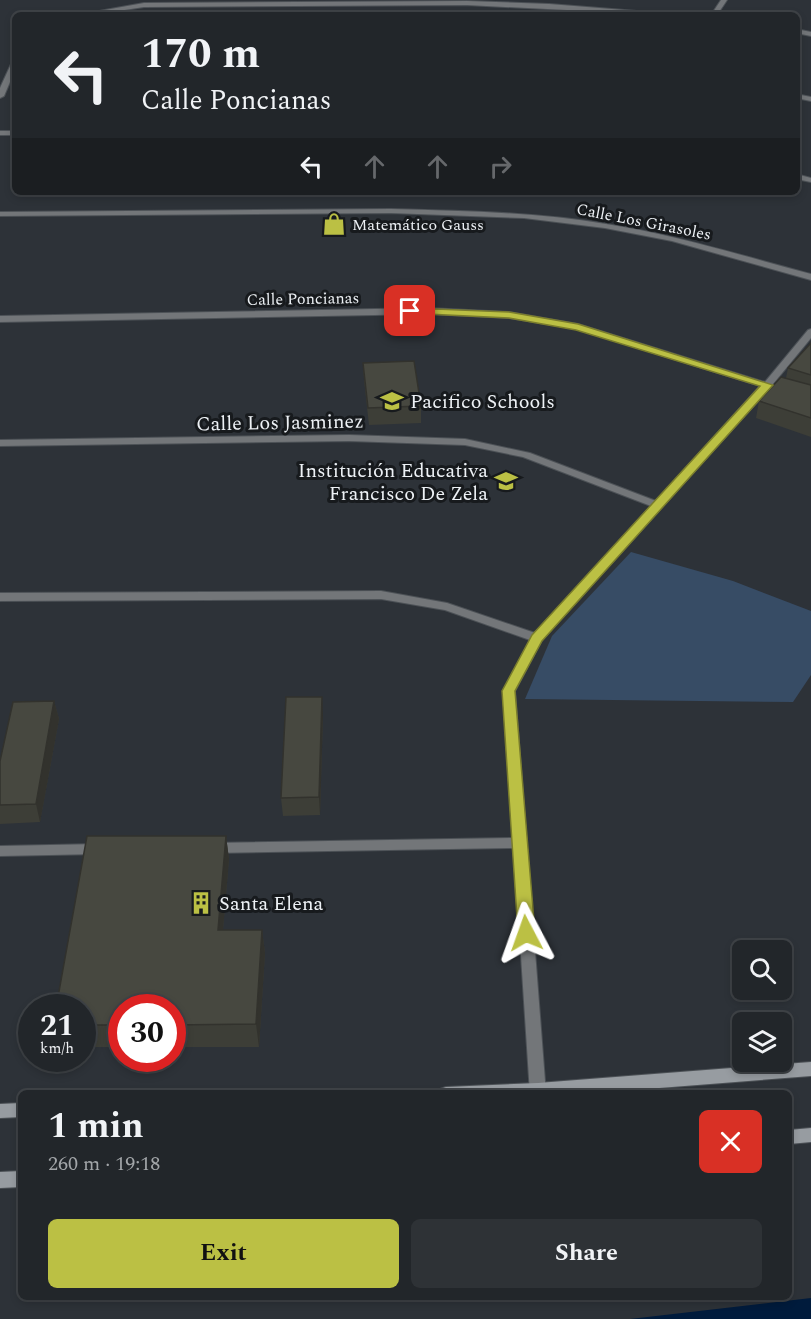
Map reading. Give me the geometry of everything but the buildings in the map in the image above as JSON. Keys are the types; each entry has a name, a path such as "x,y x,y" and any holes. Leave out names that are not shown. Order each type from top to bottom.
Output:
{"main road":[{"path":"562,1090 811,1069"},
{"path":"0,1111 18,1110"},
{"path":"792,1137 811,1135"},
{"path":"0,1180 18,1179"}],"street":[{"path":"99,12 144,5 258,2 477,3 616,12"},
{"path":"0,96 12,65"},
{"name":"Calle Los Girasoles","path":"0,214 391,211 524,216 605,226 672,239 811,277"},
{"name":"Calle Poncianas","path":"0,319 428,311 509,315 578,327 773,387"},
{"path":"538,1090 508,691 537,638 658,505 773,387 811,332"},
{"name":"Calle Los Jasminez","path":"0,443 349,438 465,442 526,455 658,505"},
{"path":"0,597 381,595 447,607 537,638"},
{"path":"201,848 520,843"},
{"path":"0,851 118,849"}],"shaded area":[{"path":"631,552 733,581 811,611 811,675 793,702 525,699 552,636"},
{"path":"811,1298 811,1319 630,1319"}],"place":[{"name":"Matemático Gauss","path":"334,224"},
{"name":"Pacifico Schools","path":"392,401"},
{"name":"Institución Educativa Francisco De Zela","path":"506,481"},
{"name":"Santa Elena","path":"201,903"}],"route":[{"path":"410,311 509,315 578,327 767,385 537,638 508,691 526,933"}]}
